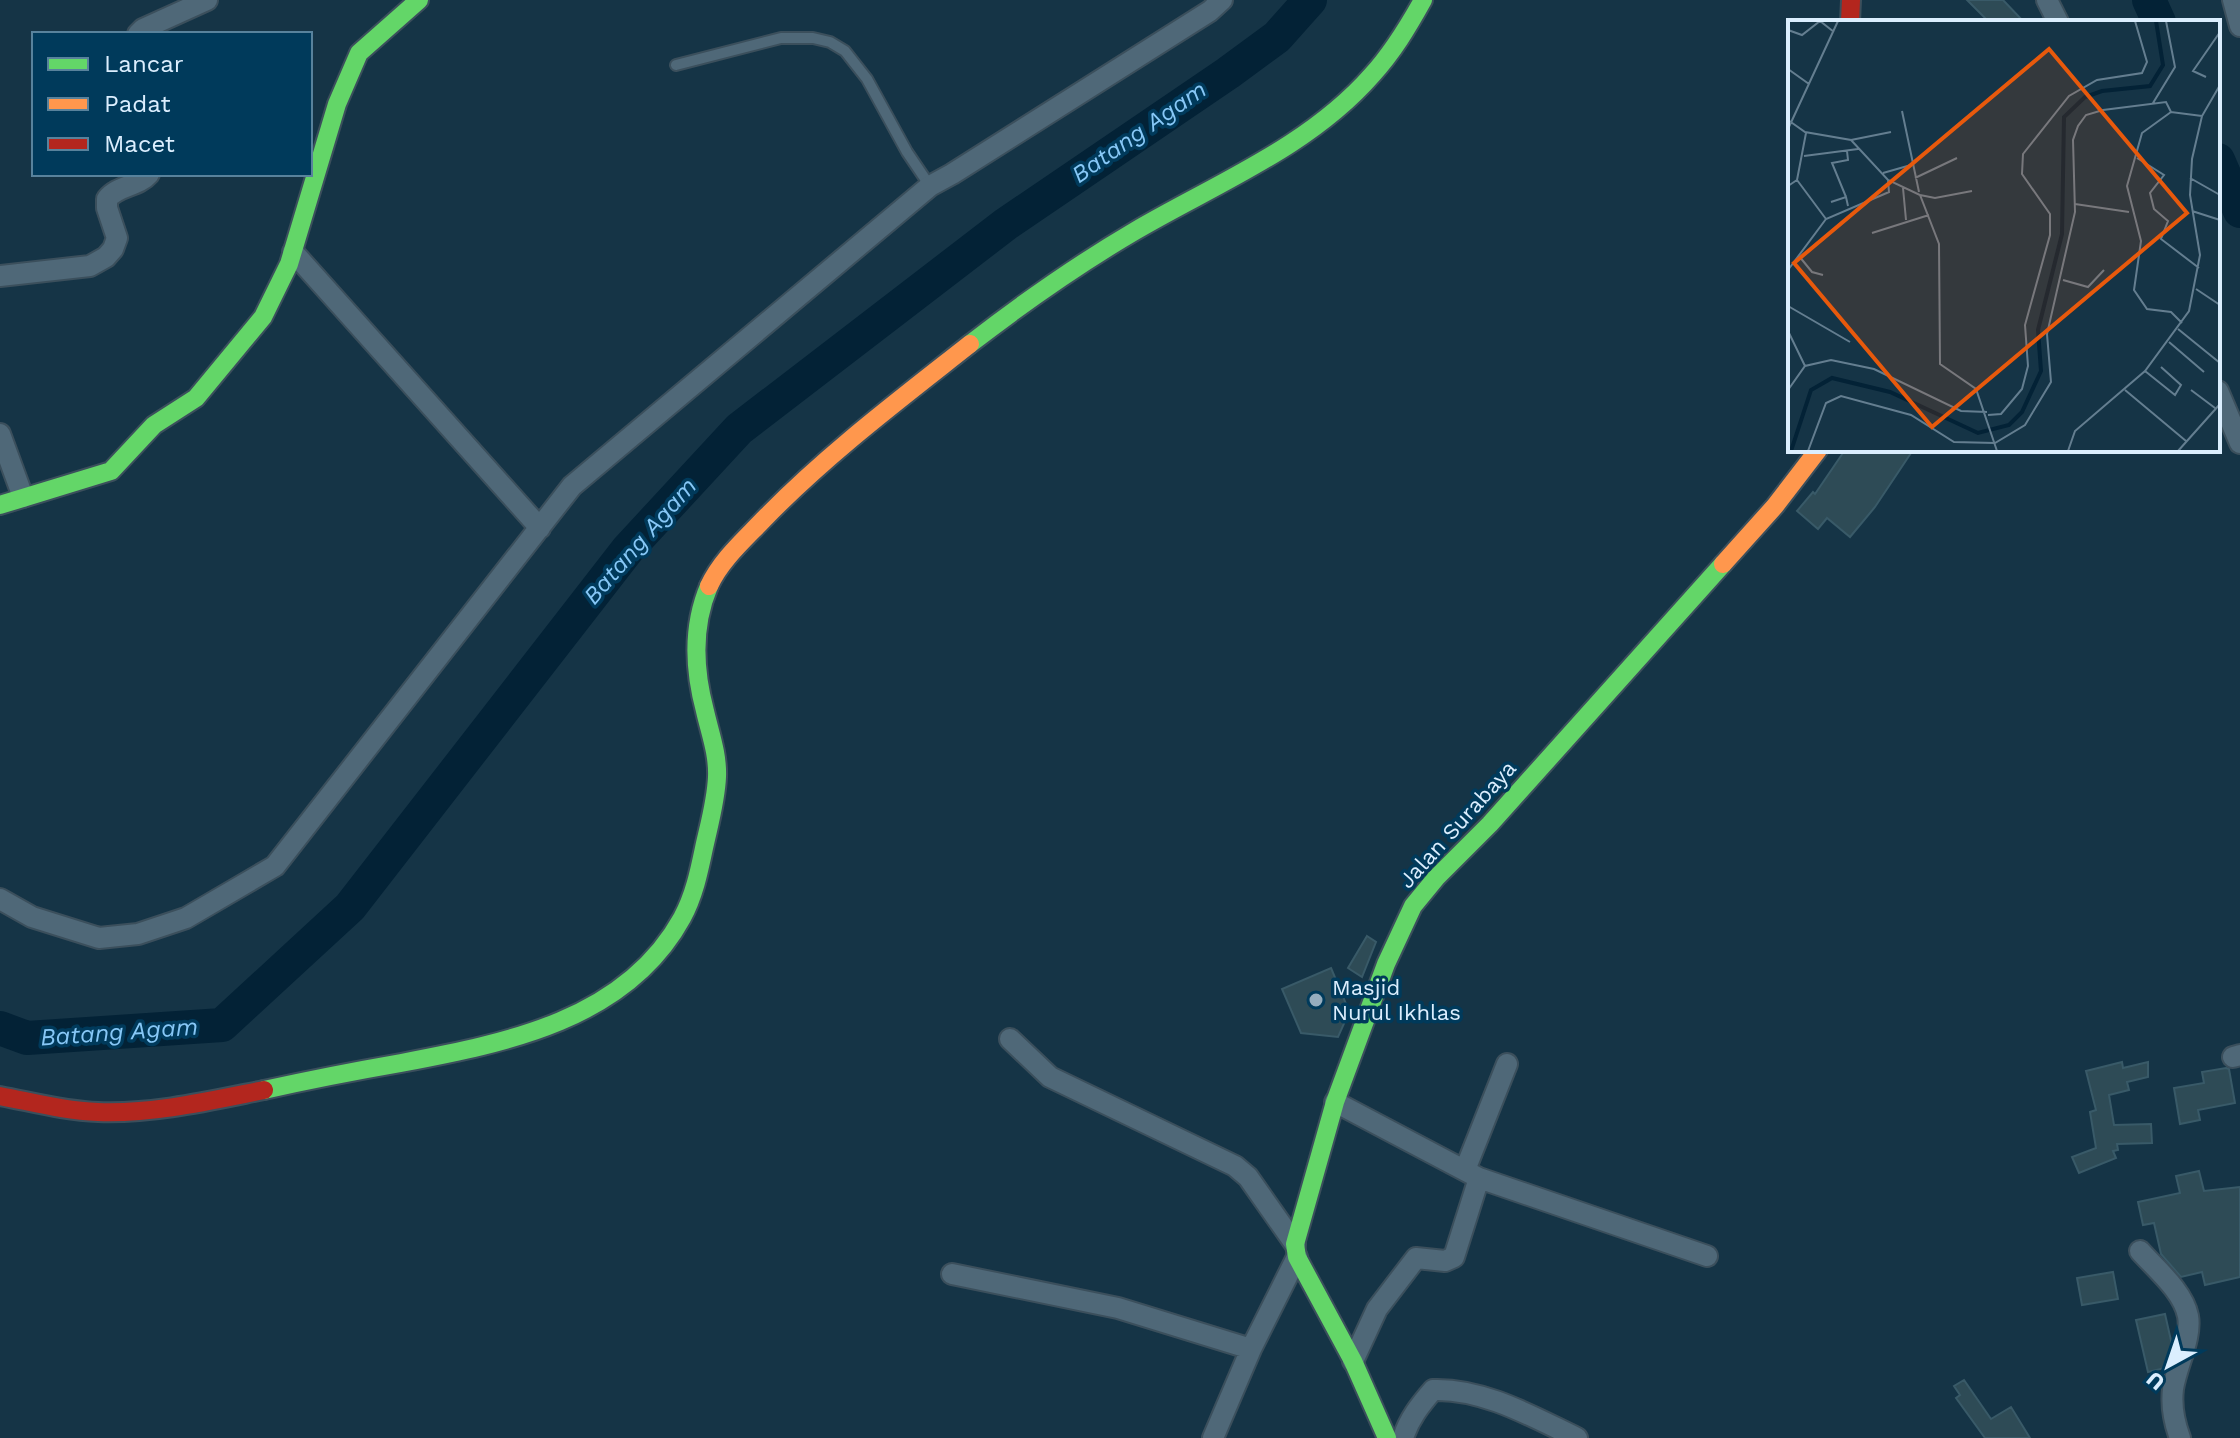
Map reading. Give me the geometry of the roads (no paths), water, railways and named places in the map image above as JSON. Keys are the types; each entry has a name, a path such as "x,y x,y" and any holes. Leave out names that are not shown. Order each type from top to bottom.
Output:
{"street":[{"path":"140,32 207,0"},
{"path":"0,505 111,471 154,425 196,398 263,317 289,264 337,104 359,53 419,0"},
{"path":"0,899 32,917 99,938 138,934 186,918 275,866 572,486 930,186 1198,19 1222,0"},
{"path":"0,1096 105,1112 177,1108 453,1053 536,1033 591,1007 638,973 667,941 685,913 712,814 718,781 717,764 696,665 700,618 709,585 722,564 803,479 991,326 1078,265 1138,229 1248,171 1319,123 1361,88 1393,53 1413,24 1423,0"},
{"path":"1850,20 1851,0"},
{"path":"2047,0 2057,20"},
{"path":"2233,0 2240,26"},
{"path":"0,276 90,266 106,257 117,238 107,199 112,192 143,181 147,176"},
{"path":"293,252 540,528"},
{"path":"2220,396 2240,443"},
{"path":"0,434 23,497"},
{"name":"Jalan Surabaya","path":"1296,1251 1335,1102 1386,964 1413,906 1775,506 1816,452"},
{"path":"1010,1039 1050,1077 1235,1166 1248,1177 1296,1251 1353,1361 1387,1438"},
{"path":"1353,1361 1377,1309 1416,1258 1445,1261 1454,1257 1472,1174 1507,1064"},
{"path":"1335,1102 1472,1174 1707,1256"},
{"path":"1218,1437 1251,1349 1296,1251"},
{"path":"2140,1251 2179,1296 2188,1317 2186,1341 2173,1389 2173,1420 2180,1438"},
{"path":"952,1274 1118,1308 1251,1349"},
{"path":"1403,1438 1420,1405 1433,1390 1446,1390 1509,1405 1577,1438"}],"lane":[{"path":"676,65 781,38 813,38 830,42 845,51 867,79 907,152 930,186"}],"waterway":[{"name":"Batang Agam","path":"0,1028 27,1038 222,1025 350,907 628,549 739,429 1006,224 1277,37 1310,0"},
{"name":"Batang Agam","path":"2149,0 2158,20"},
{"name":"Batang Agam","path":"2220,165 2240,211"}],"place":[{"name":"Masjid Nurul Ikhlas","path":"1316,1000"}]}
